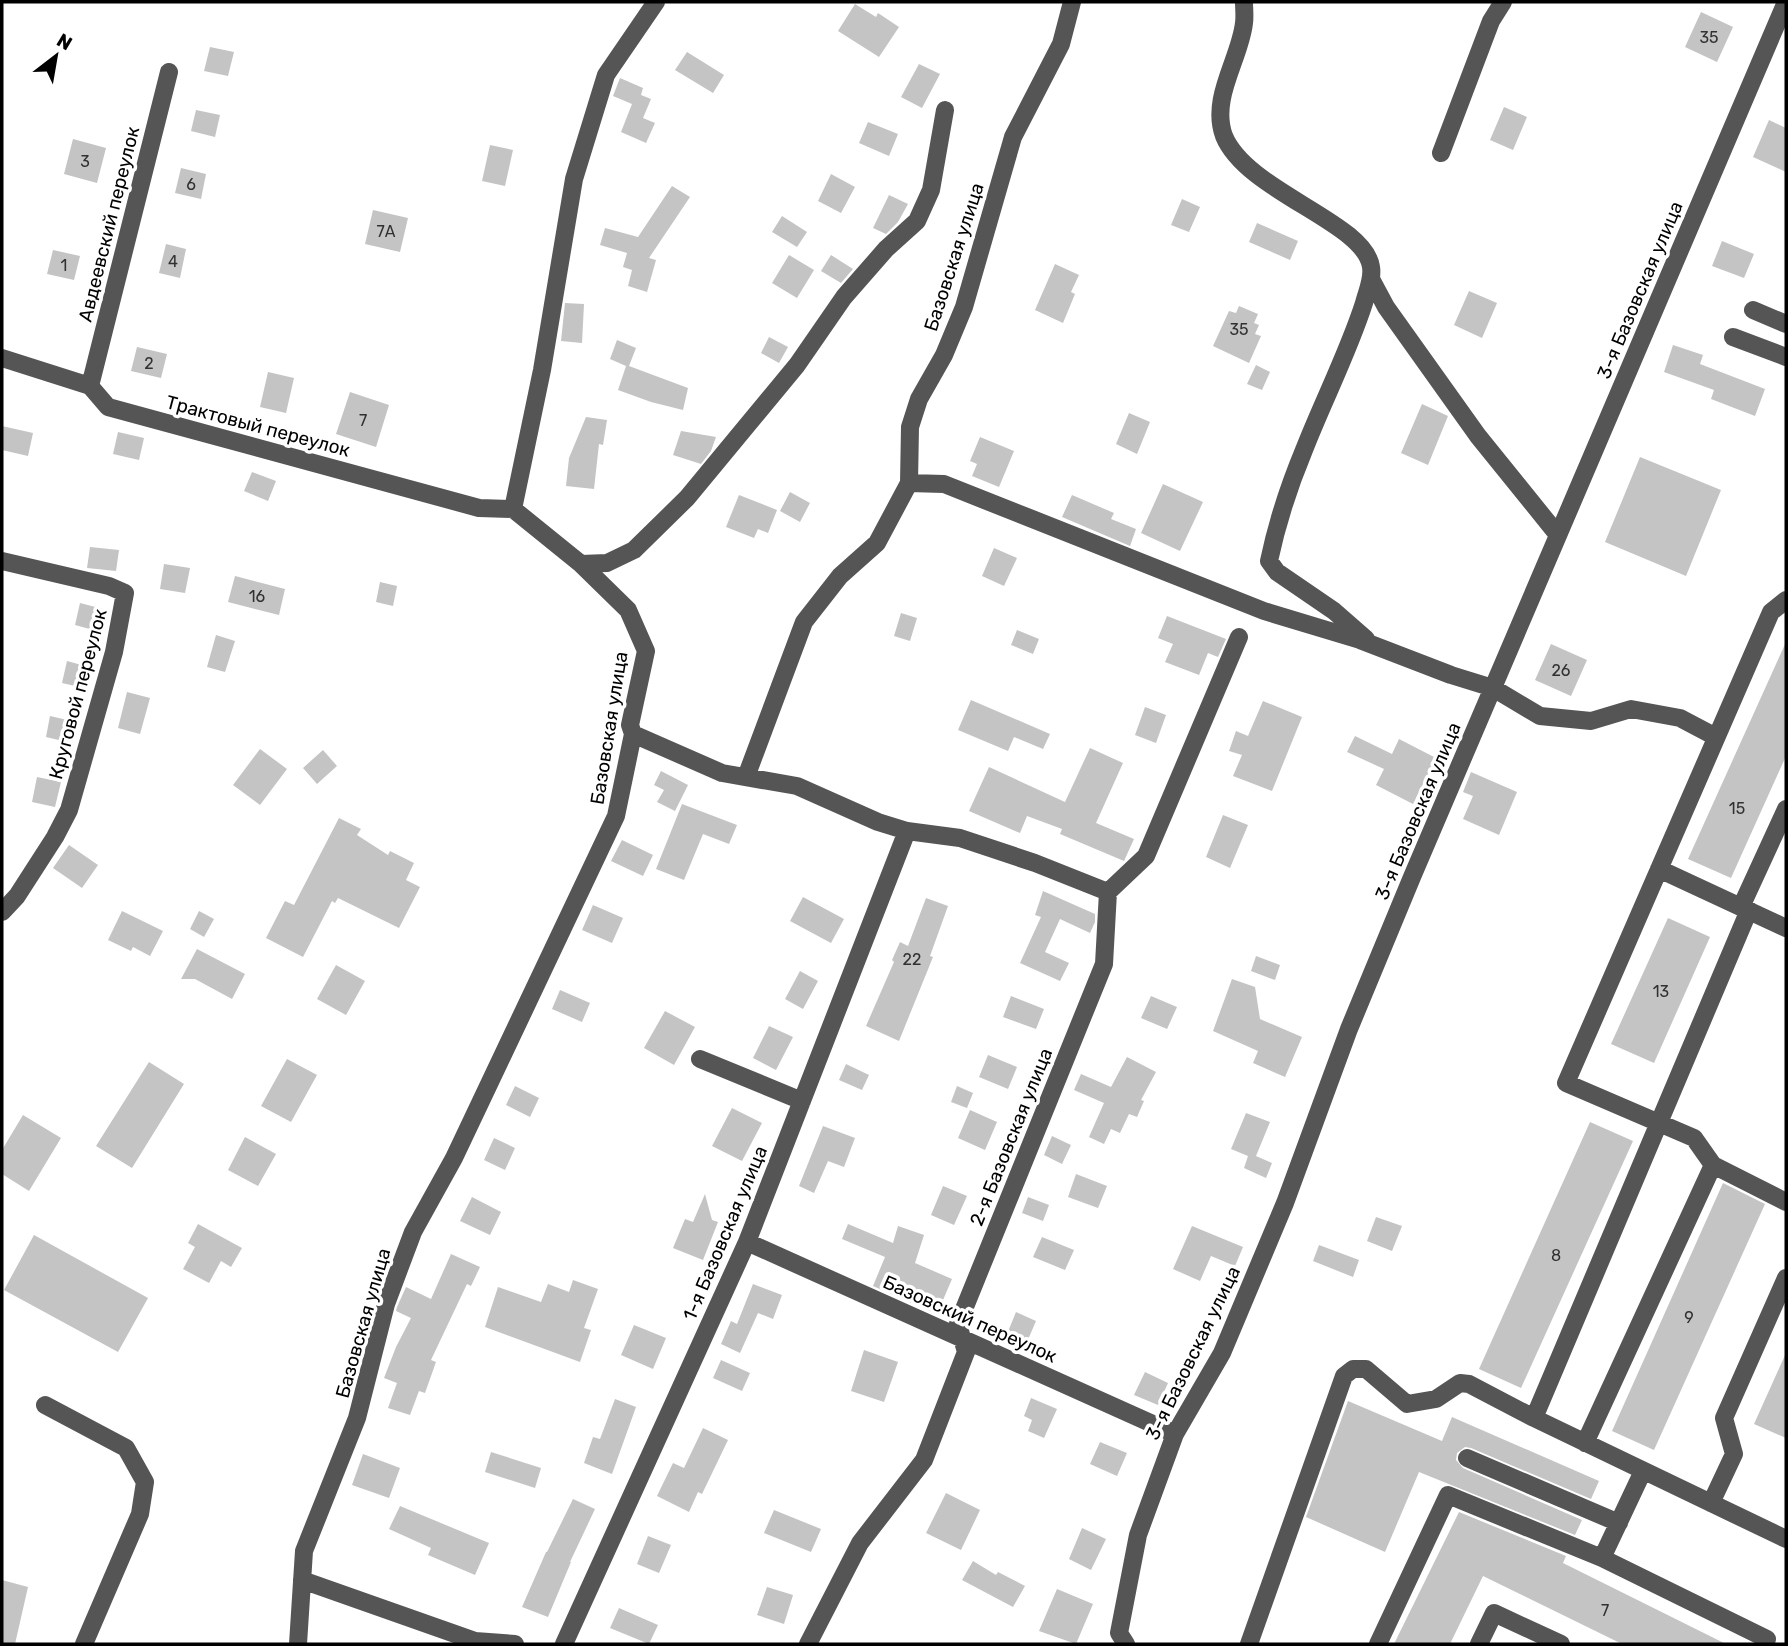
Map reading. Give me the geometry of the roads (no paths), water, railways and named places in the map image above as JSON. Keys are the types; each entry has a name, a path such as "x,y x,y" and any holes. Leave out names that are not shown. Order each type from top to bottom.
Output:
{"street":[{"path":"513,509 542,370 574,179 606,75 656,2"},
{"name":"Базовская улица","path":"746,777 804,622 840,576 877,543 909,483 910,427 919,399 944,355 964,307 1013,137 1061,44 1072,2"},
{"path":"1244,2 1244,23 1221,106 1224,135 1245,166 1286,197 1341,230 1361,246 1371,264 1371,279 1356,328 1302,453 1276,526 1269,561 1277,572 1334,611 1374,646"},
{"path":"1441,153 1491,21 1503,2"},
{"name":"3-я Базовская улица","path":"1126,1644 1119,1633 1138,1535 1175,1434 1222,1353 1285,1203 1349,1029 1786,2"},
{"name":"Авдеевский переулок","path":"90,386 169,72"},
{"path":"581,564 607,563 634,550 687,498 797,365 844,297 886,249 917,221 931,190 945,110"},
{"path":"1371,279 1386,307 1478,436 1559,535"},
{"path":"1753,310 1786,324"},
{"path":"1733,337 1786,357"},
{"name":"Трактовый переулок","path":"2,358 90,386 108,407 479,508 513,509"},
{"path":"909,483 944,484 1264,611 1493,688 1540,716 1591,721 1631,709 1680,718 1716,737"},
{"name":"Базовская улица","path":"298,1644 304,1551 357,1418 386,1304 413,1232 454,1158 616,816 646,651 628,610 581,564 513,509"},
{"name":"Круговой переулок","path":"2,561 109,586 125,593 114,653 69,810 17,896 2,912"},
{"path":"1786,600 1771,612 1566,1083 1694,1138 1713,1165 1786,1202"},
{"path":"631,729 722,772 797,786 878,822 907,831 960,838 1035,863 1108,892 1146,856 1239,637"},
{"path":"1534,1419 1659,1123 1786,809"},
{"name":"1-я Базовская улица","path":"564,1644 747,1242 907,831"},
{"path":"1659,869 1786,927"},
{"name":"2-я Базовская улица","path":"808,1644 860,1543 924,1460 966,1352 958,1324 1104,964 1108,892"},
{"path":"700,1059 802,1101"},
{"path":"1585,1443 1713,1165"},
{"name":"Базовский переулок","path":"747,1242 1175,1434"},
{"path":"1711,1503 1734,1454 1724,1419 1786,1278"},
{"path":"1249,1644 1344,1376 1353,1369 1366,1369 1407,1404 1436,1399 1461,1383 1469,1384 1534,1419 1786,1538"},
{"path":"46,1405 126,1448 145,1482 140,1514 84,1644"},
{"path":"1467,1458 1619,1523"},
{"path":"1602,1558 1643,1471"},
{"path":"1378,1644 1448,1495 1602,1558 1770,1643"},
{"path":"302,1580 472,1643 515,1644"},
{"path":"1479,1644 1494,1613 1561,1644"}]}
